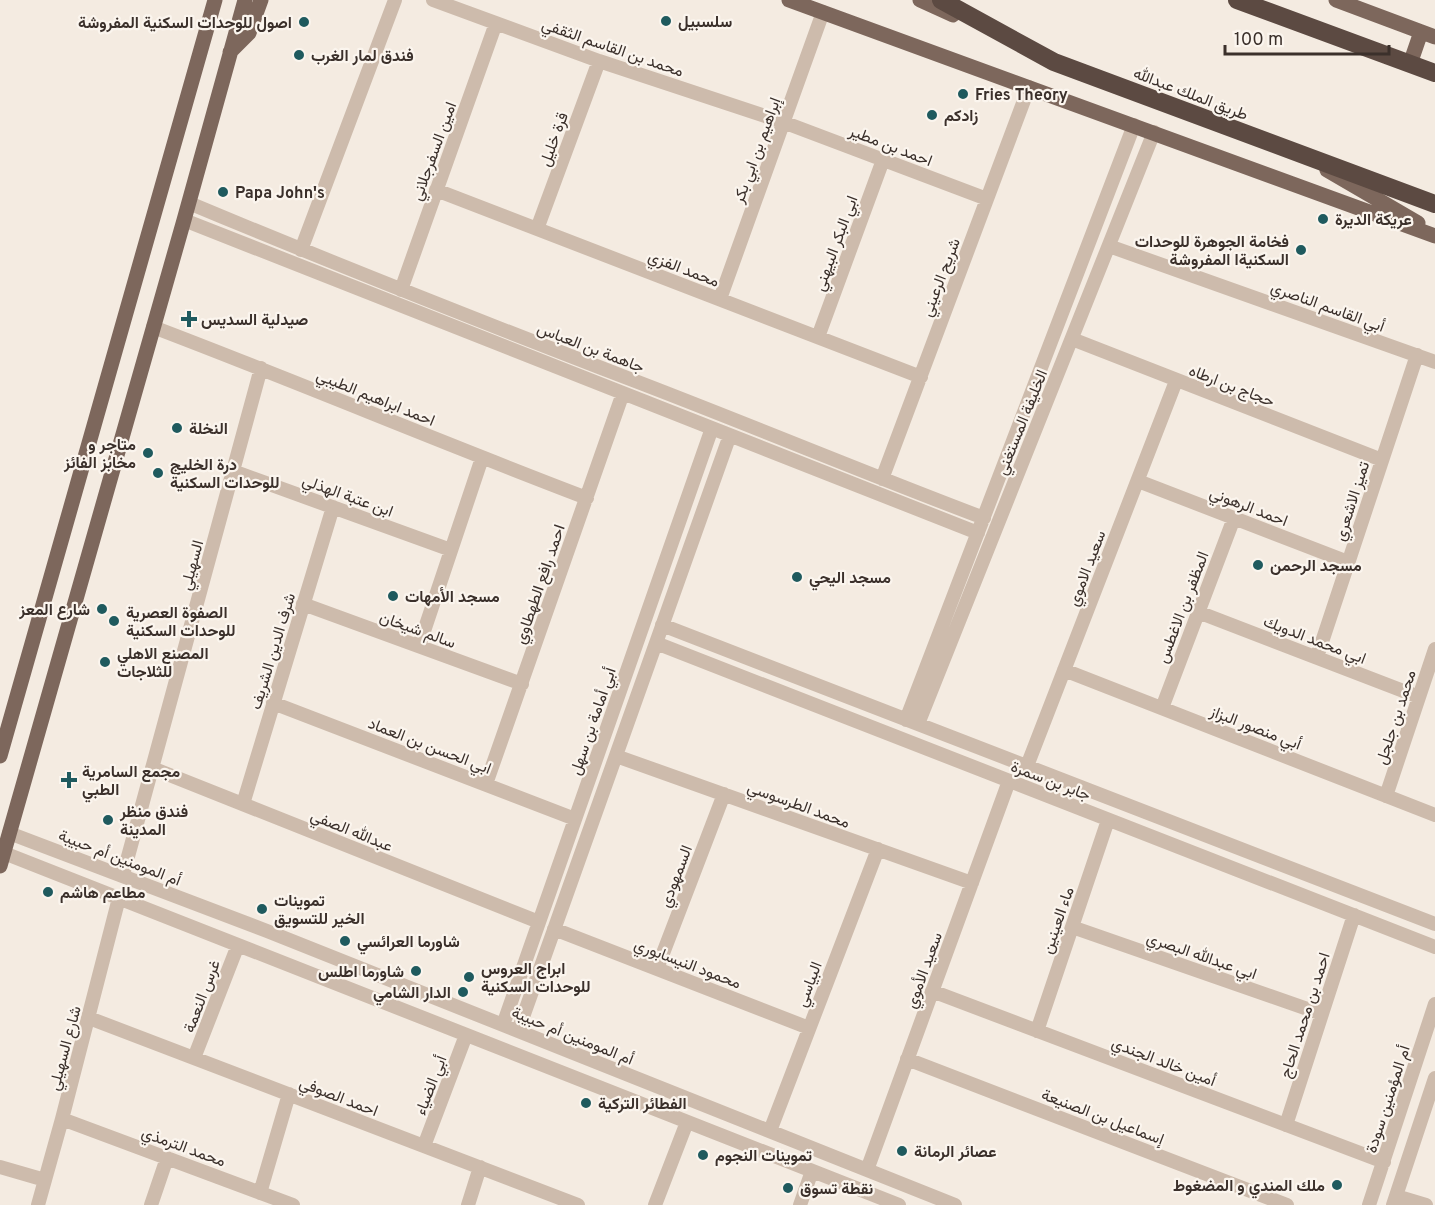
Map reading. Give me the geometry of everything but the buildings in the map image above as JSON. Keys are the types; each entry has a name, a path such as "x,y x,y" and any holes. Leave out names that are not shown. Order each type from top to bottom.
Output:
{"highway":[{"name":"طريق الملك عبدالله","path":"941,0 1054,62 1435,204"},
{"path":"1237,0 1435,73"}],"main road":[{"path":"0,756 215,0"},
{"path":"3,856 245,0"},
{"path":"230,52 249,33 261,0"},
{"path":"789,0 1435,234"},
{"path":"920,0 1054,62"},
{"path":"1336,0 1428,34 1410,64"},
{"path":"1307,158 1435,234"}],"street":[{"path":"301,250 395,0"},
{"name":"محمد بن القاسم الثقفي","path":"433,0 599,61 783,122"},
{"name":"إبراهيم بن ابي بكر","path":"720,299 823,12"},
{"name":"امين السفرجلاني","path":"401,290 496,23"},
{"name":"قرة خليل","path":"537,229 599,61"},
{"name":"شريح الرعيني","path":"882,479 1029,87"},
{"name":"احمد بن مطير","path":"783,122 987,199"},
{"name":"الخليفة المستغني","path":"912,722 978,533 1134,125"},
{"name":"الخليفة المستغني","path":"912,722 1072,339 1154,132"},
{"name":"ابي البكر البيهني","path":"818,337 883,160"},
{"name":"محمد الفزي","path":"436,190 921,377"},
{"name":"جاهمة بن العباس","path":"189,203 401,290 984,518"},
{"name":"جاهمة بن العباس","path":"184,220 978,533"},
{"name":"أبي القاسم الناصري","path":"1109,246 1435,362"},
{"name":"احمد ابراهيم الطيبي","path":"153,327 587,498"},
{"name":"حجاج بن ارطاه","path":"1072,339 1382,460"},
{"name":"تميز الاشعري","path":"1317,657 1417,355"},
{"name":"السهيلي","path":"123,875 261,368"},
{"name":"سعيد الاموي","path":"1027,766 1176,381"},
{"name":"احمد رافع الطهطاوي","path":"486,784 623,393"},
{"name":"أبي أمامة بن سهل","path":"503,1025 712,428"},
{"name":"أبي أمامة بن سهل","path":"518,1031 730,435"},
{"path":"419,646 482,458"},
{"name":"ابن عتبة الهذلي","path":"233,471 451,550"},
{"name":"احمد الرهوني","path":"1138,481 1348,562"},
{"name":"شرف الدين الشريف","path":"243,804 333,507"},
{"name":"المظفر بن الاغطس","path":"1162,708 1234,518"},
{"name":"سالم شيخان","path":"303,604 522,684"},
{"name":"ابي محمد الدويك","path":"1198,612 1419,697"},
{"name":"جابر بن سمرة","path":"662,625 1435,924"},
{"name":"جابر بن سمرة","path":"656,643 1435,947"},
{"name":"محمد بن جلجل","path":"1386,796 1435,648"},
{"name":"أبي منصور البزاز","path":"1064,670 1435,815"},
{"name":"ابي الحسن بن العماد","path":"273,703 575,819"},
{"name":"محمد الطرسوسي","path":"616,756 972,883"},
{"name":"عبدالله الصفي","path":"152,768 539,922"},
{"name":"سعيد الأموي","path":"867,1170 1009,781"},
{"name":"السمهودي","path":"657,969 724,794"},
{"name":"ماء العينين","path":"1037,1031 1108,820"},
{"name":"أم المومنين أم حبيبة","path":"9,833 123,875 955,1205"},
{"name":"البياسي","path":"770,1131 878,849"},
{"path":"3,856 119,898 899,1205"},
{"name":"شارع السهيلي","path":"38,1205 119,898"},
{"name":"احمد بن محمد الحاج","path":"1286,1125 1354,915"},
{"name":"ابي عبدالله البصري","path":"1072,927 1322,1014"},
{"name":"محمود النيسابوري","path":"554,929 809,1028"},
{"name":"غرس النعمة","path":"194,1058 238,945"},
{"name":"أمين خالد الجندي","path":"932,991 1384,1162"},
{"name":"أم المؤمنين سودة","path":"1369,1205 1435,1004"},
{"name":"احمد الصوفي","path":"89,1017 573,1204"},
{"name":"أبي الضياء","path":"424,1146 466,1035"},
{"name":"إسماعيل بن الصنيعة","path":"908,1059 1287,1205"},
{"path":"1426,1205 1394,1201 1434,1086"},
{"path":"260,1193 289,1094"},
{"name":"محمد الترمذي","path":"62,1119 293,1205"},
{"path":"655,1205 687,1122"},
{"path":"151,1205 167,1158"},
{"path":"0,1167 45,1180"},
{"path":"468,1205 480,1167"},
{"path":"800,1205 812,1171"}],"place":[{"name":"سلسبيل","path":"666,21"},
{"name":"اصول للوحدات السكنية المفروشة","path":"304,22"},
{"name":"فندق لمار الغرب","path":"299,55"},
{"name":"Fries Theory","path":"963,94"},
{"name":"زادكم","path":"932,115"},
{"name":"Papa John's","path":"223,192"},
{"name":"عريكة الديرة","path":"1323,219"},
{"name":"فخامة الجوهرة للوحدات السكنيةا المفروشة","path":"1301,250"},
{"name":"صيدلية السديس","path":"189,319"},
{"name":"النخلة","path":"177,428"},
{"name":"متاجر و مخابز الفائز","path":"148,453"},
{"name":"درة الخليج للوحدات السكنية","path":"158,473"},
{"name":"مسجد الرحمن","path":"1258,565"},
{"name":"مسجد اليحي","path":"797,577"},
{"name":"مسجد الأمهات","path":"393,596"},
{"name":"شارع المعز","path":"102,609"},
{"name":"الصفوة العصرية للوحدات السكنية","path":"114,621"},
{"name":"المصنع الاهلي للثلاجات","path":"105,662"},
{"name":"مجمع السامرية الطبي","path":"69,780"},
{"name":"فندق منظر المدينة","path":"108,820"},
{"name":"مطاعم هاشم","path":"48,892"},
{"name":"تموينات الخير للتسويق","path":"262,909"},
{"name":"شاورما العرائسي","path":"345,941"},
{"name":"شاورما اطلس","path":"416,971"},
{"name":"ابراج العروس للوحدات السكنية","path":"469,977"},
{"name":"الدار الشامي","path":"463,992"},
{"name":"الفطائر التركية","path":"586,1103"},
{"name":"عصائر الرمانة","path":"902,1151"},
{"name":"تموينات النجوم","path":"703,1155"},
{"name":"ملك المندي و المضغوط","path":"1337,1185"},
{"name":"نقطة تسوق","path":"788,1188"}]}
